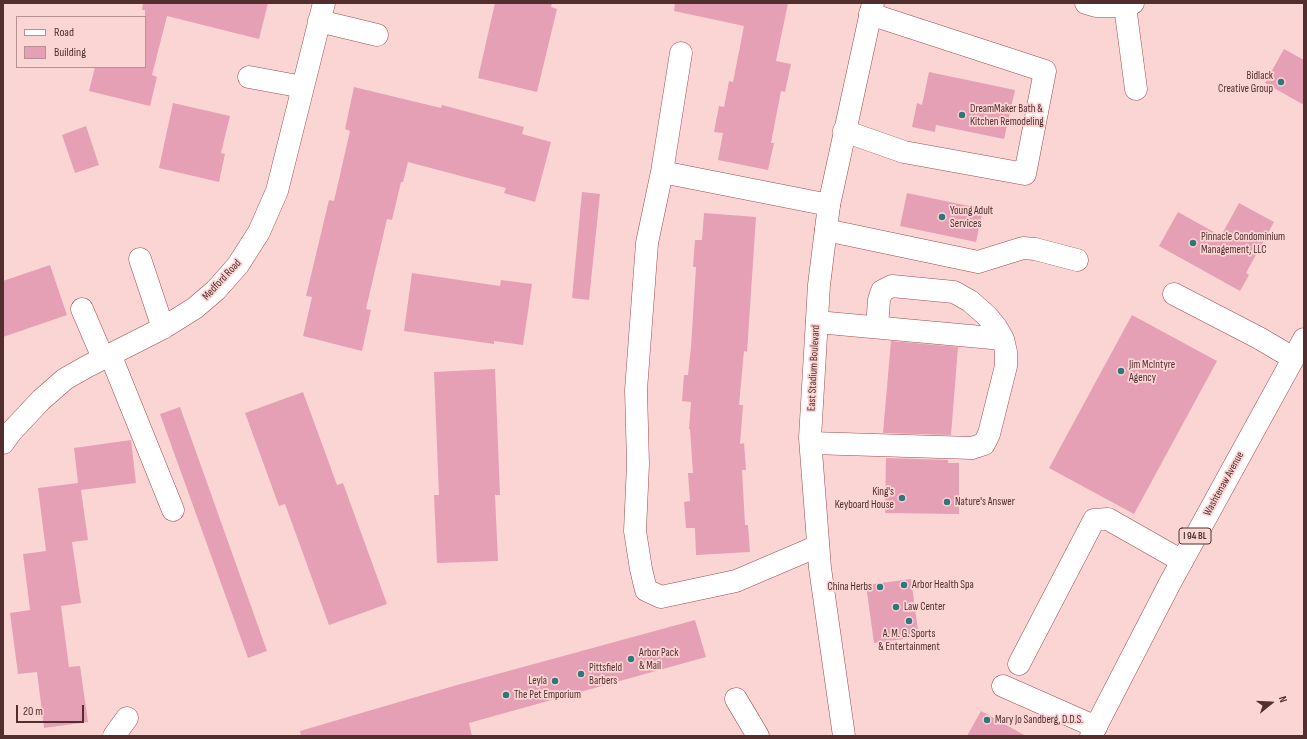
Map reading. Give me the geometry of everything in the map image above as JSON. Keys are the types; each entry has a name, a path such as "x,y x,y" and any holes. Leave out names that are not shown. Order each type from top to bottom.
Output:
{"main road":[{"path":"1086,3 1096,6 1129,5 1136,89"},
{"path":"844,131 904,152 1025,174 1045,71 872,8"},
{"name":"East Stadium Boulevard","path":"843,736 820,568 811,443 819,285 829,205 872,8"},
{"path":"322,12 377,35"},
{"name":"Medford Road","path":"3,443 11,432 42,400 66,379 106,356 163,328 195,308 216,290 238,265 259,232 277,191 322,12"},
{"path":"681,53 662,172 647,243 636,390 638,464 635,531 646,590 661,597 736,581 818,546"},
{"path":"249,77 303,87"},
{"path":"662,172 829,205"},
{"path":"826,230 978,262 1023,248 1035,249 1077,260"},
{"path":"140,259 163,328"},
{"path":"811,443 972,448 984,444 989,434 1006,366 1006,352 1003,339 996,327 986,316 970,302 954,292 892,286 882,291 879,300 877,327"},
{"path":"1174,294 1260,338 1293,358"},
{"path":"82,309 106,356 173,510"},
{"path":"817,322 1003,339"},
{"name":"Washtenaw Avenue","path":"1093,731 1182,561 1304,339"},
{"path":"1019,664 1094,520 1108,519 1182,561"},
{"path":"1003,686 1093,731"},
{"path":"736,699 758,736"},
{"path":"114,736 127,718"}],"building":[{"path":"143,3 268,3 259,39 167,16 152,75 157,77 150,106 89,91 95,68 146,68 146,16 145,10 142,10"},
{"path":"495,3 552,3 551,7 557,9 537,92 478,78"},
{"path":"675,3 788,3 776,61 791,64 785,92 781,91 771,143 774,143 768,170 718,160 723,133 714,132 719,106 724,107 729,81 733,82 744,26 674,11"},
{"path":"1284,49 1304,60 1304,105 1265,83"},
{"name":"DreamMaker Bath & Kitchen Remodeling","path":"929,72 1015,90 1004,139 936,125 935,132 912,127 917,103 922,105"},
{"path":"354,87 441,108 442,105 524,127 522,134 551,142 535,202 504,193 506,188 408,162 403,182 401,182 392,220 387,219 366,309 371,310 362,351 303,336 312,297 306,296 329,200 334,201 350,131 345,129"},
{"path":"173,103 230,116 221,153 225,154 219,182 159,168"},
{"path":"86,126 99,165 75,173 62,135"},
{"path":"582,192 600,194 589,300 572,298"},
{"name":"Young Adult Services","path":"907,193 983,209 976,242 900,226"},
{"path":"1239,203 1274,222 1246,273 1249,275 1240,291 1159,246 1178,212 1221,236"},
{"path":"704,213 756,217 747,352 744,351 739,405 743,405 740,444 744,443 746,470 742,470 745,525 748,525 750,552 696,555 695,528 686,528 684,502 690,501 688,473 693,473 689,429 691,402 682,401 684,375 688,375 691,347 696,267 693,267 695,240 702,240"},
{"path":"50,265 67,315 3,337 3,281"},
{"path":"412,273 500,286 501,280 532,284 523,345 494,341 494,344 404,331"},
{"path":"1132,315 1217,361 1134,514 1049,468"},
{"path":"891,341 958,347 951,435 883,433"},
{"path":"495,369 500,495 495,495 498,561 437,563 434,495 439,495 434,372"},
{"path":"303,392 337,485 343,483 387,604 329,625 285,504 279,506 245,413"},
{"path":"180,407 267,651 248,658 160,414"},
{"path":"131,440 136,483 81,490 88,540 72,542 81,603 61,606 69,667 80,666 88,722 44,728 37,672 18,674 10,613 30,610 23,554 46,551 38,488 78,483 74,448"},
{"path":"886,458 948,460 948,463 959,463 959,514 885,513"},
{"name":"Law Center","path":"911,579 919,637 874,643 866,585"},
{"path":"695,620 706,657 469,723 472,736 301,736 300,731 457,685"},
{"name":"Mary Jo Sandberg, D.D.S.","path":"981,711 1026,736 967,736"}],"place":[{"name":"Bidlack Creative Group","path":"1281,82"},
{"name":"DreamMaker Bath & Kitchen Remodeling","path":"962,115"},
{"name":"Young Adult Services","path":"942,217"},
{"name":"Pinnacle Condominium Management, LLC","path":"1193,243"},
{"name":"Jim McIntyre Agency","path":"1121,371"},
{"name":"King's Keyboard House","path":"902,498"},
{"name":"Nature's Answer","path":"947,502"},
{"name":"Arbor Health Spa","path":"904,585"},
{"name":"China Herbs","path":"880,587"},
{"name":"Law Center","path":"896,607"},
{"name":"A. M. G. Sports & Entertainment","path":"909,621"},
{"name":"Arbor Pack & Mail","path":"631,659"},
{"name":"Pittsfield Barbers","path":"581,674"},
{"name":"Leyla","path":"555,681"},
{"name":"The Pet Emporium","path":"506,695"},
{"name":"Mary Jo Sandberg, D.D.S.","path":"987,720"}]}
